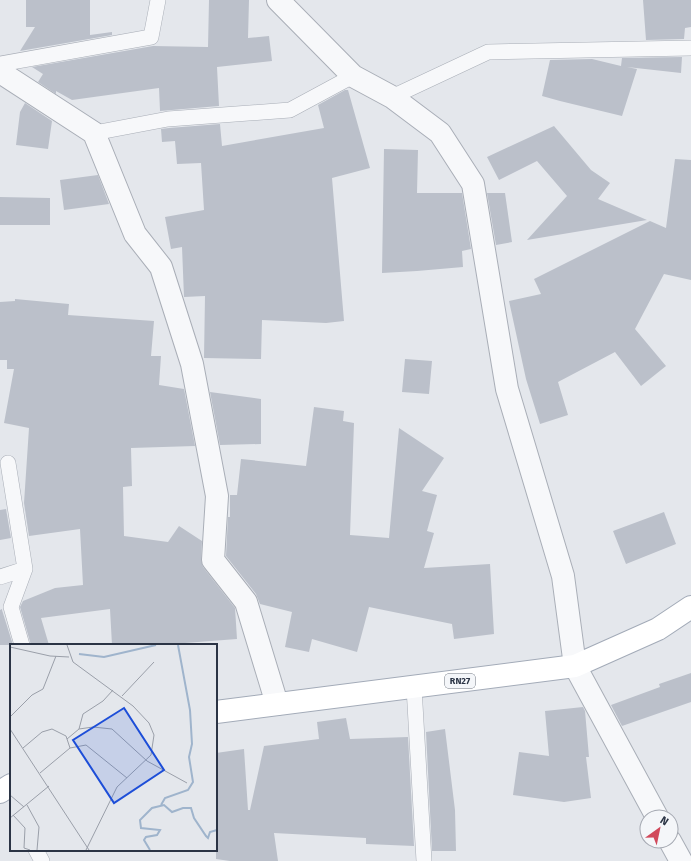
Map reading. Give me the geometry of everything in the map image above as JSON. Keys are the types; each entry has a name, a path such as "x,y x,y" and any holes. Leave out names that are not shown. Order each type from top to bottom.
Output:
{"main road":[{"name":"RN27","path":"217,712 575,666 658,629 691,607"}],"street":[{"path":"278,0 353,76 392,97 440,133 473,184 507,389 563,576 575,666 653,809"},
{"path":"0,72 94,133 135,234 160,267 192,364 217,496 213,560 246,602 277,704"},
{"path":"674,849 681,861"}],"lane":[{"path":"0,64 151,37 158,0"},
{"path":"392,97 488,52 691,48"},
{"path":"94,133 168,119 290,110 353,76"},
{"path":"8,463 25,569 11,607 22,644"},
{"path":"0,577 25,569"},
{"path":"414,687 424,861"},
{"path":"37,851 42,861"}],"building":[{"path":"26,0 90,0 90,35 112,32 112,35 20,51 35,27 26,27"},
{"path":"209,0 249,0 248,38 269,36 272,61 217,67 219,106 160,111 159,88 72,100 56,91 56,94 38,82 43,74 32,67 153,46 208,47"},
{"path":"643,0 691,0 691,27 685,28 684,39 646,40"},
{"path":"682,57 681,73 627,67 637,69 622,116 542,96 550,60 592,59 621,66 622,58"},
{"path":"345,90 348,90 370,168 332,178 344,321 326,323 262,320 261,359 204,358 205,296 184,297 182,247 171,249 165,217 204,210 201,163 177,164 175,141 162,142 161,129 220,124 222,146 324,128 318,105"},
{"path":"25,103 52,121 48,149 16,145 20,112"},
{"path":"554,126 591,170 610,183 598,199 647,220 527,240 567,196 537,161 499,180 487,157"},
{"path":"384,149 418,150 417,193 462,193 471,249 462,251 463,267 382,273"},
{"path":"675,159 691,160 691,280 664,274 635,329 666,366 641,386 615,352 558,382 568,415 540,424 526,379 509,301 541,294 534,279 650,221 666,228"},
{"path":"98,175 109,204 64,210 60,180"},
{"path":"487,193 505,193 512,242 496,245"},
{"path":"0,197 50,198 50,225 0,225"},
{"path":"15,299 69,304 68,315 154,321 151,356 161,356 159,385 184,389 195,446 131,448 132,486 123,487 124,536 168,542 179,526 202,541 201,559 203,567 235,608 237,639 186,644 112,644 110,609 41,618 49,644 31,644 20,607 23,601 55,588 83,585 80,529 29,536 24,503 29,428 4,423 14,369 7,369 7,360 0,360 0,302 15,301"},
{"path":"405,359 432,361 429,394 402,392"},
{"path":"210,392 261,399 261,444 220,445"},
{"path":"314,407 344,411 343,421 354,423 350,535 389,538 399,428 444,458 422,491 437,495 427,531 434,533 424,568 490,564 494,634 454,639 452,624 369,607 357,652 312,639 309,652 285,647 292,612 260,604 256,594 226,556 228,517 230,517 230,495 237,495 241,459 306,466"},
{"path":"6,509 11,538 0,540 0,510"},
{"path":"664,512 676,544 626,564 613,531"},
{"path":"2,609 13,644 10,645 0,645 0,610"},
{"path":"691,673 691,702 622,726 611,705 660,687 659,684"},
{"path":"583,707 585,711 589,757 586,757 591,798 564,802 513,795 519,752 549,756 545,711"},
{"path":"346,718 350,739 408,737 414,846 366,844 366,838 274,833 278,861 230,861 216,859 217,753 244,749 248,810 250,810 264,746 319,739 317,722"},
{"path":"445,729 455,810 456,851 432,851 426,732"}]}
